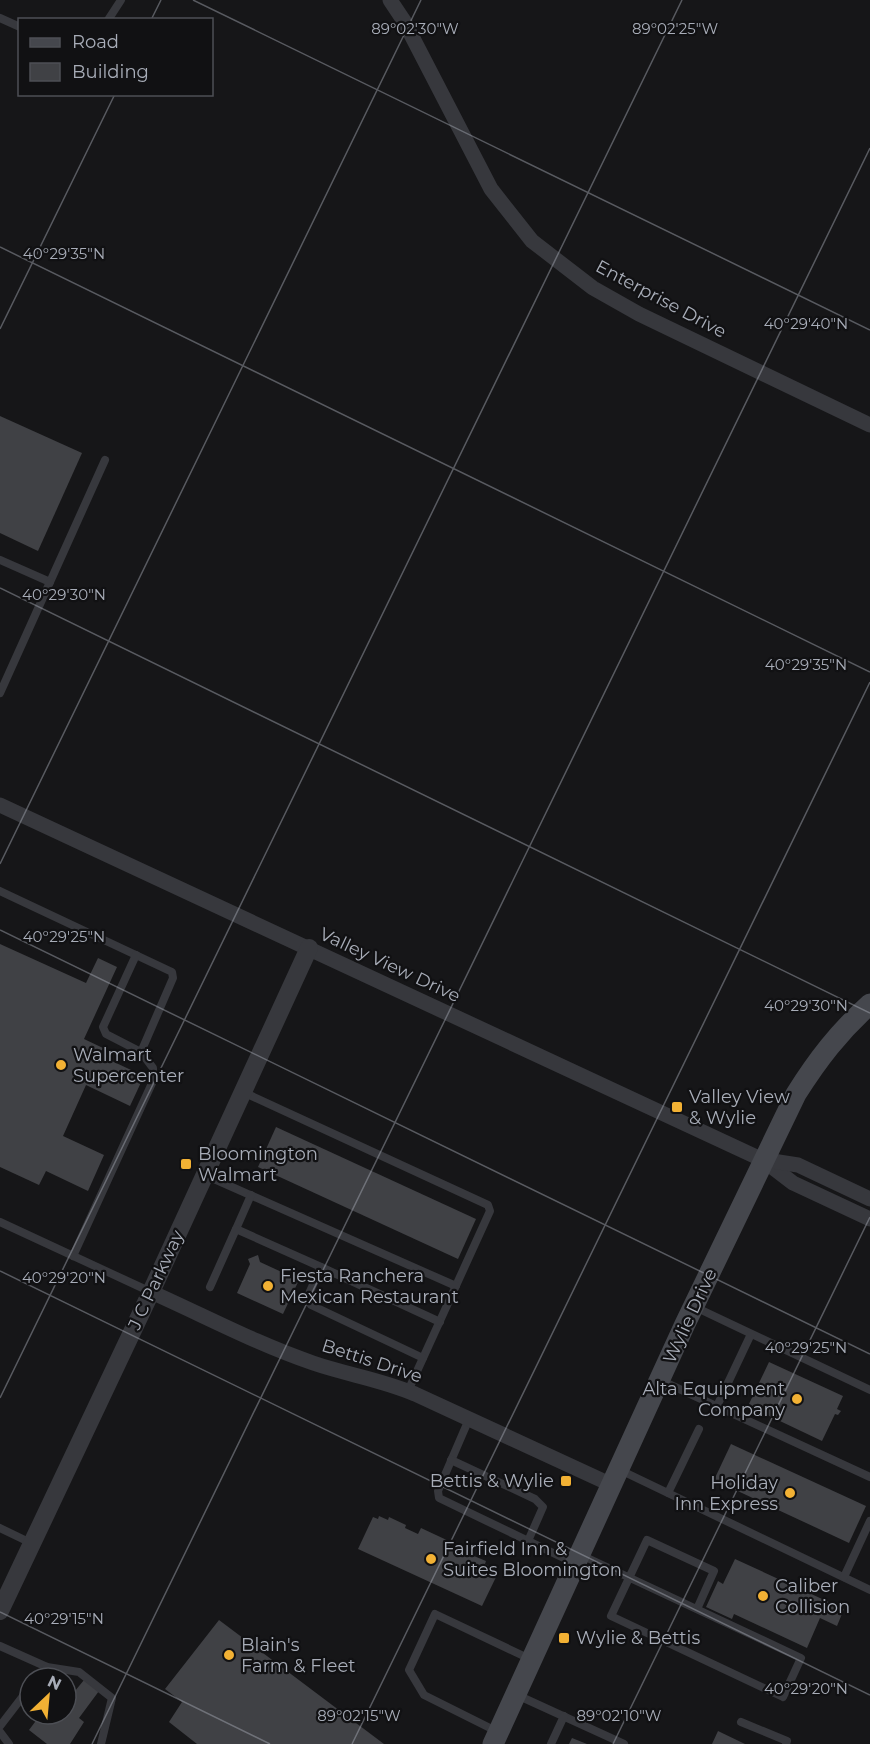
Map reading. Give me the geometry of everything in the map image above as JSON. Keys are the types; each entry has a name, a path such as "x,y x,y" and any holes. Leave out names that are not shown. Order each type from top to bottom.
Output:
{"main road":[{"name":"Wylie Drive","path":"496,1738 694,1307 796,1094 812,1068 844,1027 867,1012"}],"street":[{"name":"Enterprise Drive","path":"390,0 404,21 491,189 532,241 593,288 639,314 870,426"},
{"name":"Valley View Drive","path":"0,805 764,1160 793,1183 870,1219"},
{"name":"J C Parkway","path":"0,1611 152,1292 309,948"},
{"name":"Valley View Drive","path":"764,1160 798,1165 870,1199"},
{"name":"Bettis Drive","path":"152,1292 280,1351 314,1363 383,1381 469,1419 615,1477"}],"lane":[{"path":"109,18 121,0"},
{"path":"0,18 18,26"},
{"path":"0,693 105,459"},
{"path":"0,560 50,582"},
{"path":"0,891 172,972 173,978 141,1052"},
{"path":"73,1256 153,1082 153,1068 141,1052 106,1034 103,1026 136,955"},
{"path":"243,1092 488,1205 490,1211 408,1391"},
{"path":"205,1175 456,1287"},
{"path":"210,1287 251,1195"},
{"path":"0,1222 152,1292"},
{"path":"236,1229 440,1322"},
{"path":"321,1267 307,1298 311,1305 423,1358"},
{"path":"694,1307 870,1390"},
{"path":"717,1406 751,1334"},
{"path":"660,1380 870,1477"},
{"path":"469,1419 438,1491 439,1498 528,1541 629,1578 801,1658 783,1697 611,1616 629,1578 647,1539 714,1571 697,1609"},
{"path":"668,1493 699,1429"},
{"path":"451,1461 535,1499 543,1507 528,1541"},
{"path":"615,1477 668,1493 870,1590"},
{"path":"844,1577 870,1521"},
{"path":"0,1528 32,1543"},
{"path":"496,1738 424,1695 409,1670 435,1614 532,1660"},
{"path":"0,1646 45,1666"},
{"path":"78,1672 112,1698 101,1744"},
{"path":"516,1695 624,1744"},
{"path":"0,1726 18,1703"},
{"path":"551,1744 564,1716"},
{"path":"741,1722 788,1741 786,1744"},
{"path":"0,1732 9,1744"}],"building":[{"path":"0,416 82,453 38,551 0,533"},
{"name":"Walmart Supercenter","path":"0,944 86,983 98,958 117,967 84,1039 103,1048 99,1055 144,1076 130,1106 86,1085 63,1136 104,1155 88,1191 46,1171 39,1185 0,1167"},
{"path":"276,1127 476,1219 458,1259 258,1167"},
{"name":"Fiesta Ranchera Mexican Restaurant","path":"258,1255 260,1262 299,1280 283,1314 237,1293 250,1264 248,1259"},
{"name":"Alta Equipment Company","path":"769,1362 843,1396 837,1409 841,1411 838,1415 835,1414 822,1441 748,1406"},
{"name":"Holiday Inn Express","path":"731,1444 866,1506 849,1543 714,1480"},
{"name":"Fairfield Inn & Suites Bloomington","path":"379,1516 388,1520 389,1517 418,1534 421,1528 451,1542 448,1548 468,1557 469,1554 486,1561 485,1564 491,1567 489,1572 497,1575 482,1606 358,1549 373,1517 378,1519"},
{"name":"Caliber Collision","path":"735,1559 844,1609 837,1626 820,1618 807,1648 734,1614 732,1619 706,1607 718,1581 723,1584"},
{"name":"Blain's Farm & Fleet","path":"219,1620 384,1744 197,1744 169,1722 182,1702 165,1689"},
{"path":"84,1680 99,1691 79,1718 84,1722 70,1744 47,1744 29,1730 32,1726 78,1726 78,1687"},
{"path":"718,1731 745,1744 712,1744"},
{"path":"572,1738 587,1744 569,1744"}],"place":[{"name":"Walmart Supercenter","path":"61,1065"},
{"name":"Valley View & Wylie","path":"677,1107"},
{"name":"Bloomington Walmart","path":"186,1164"},
{"name":"Fiesta Ranchera Mexican Restaurant","path":"268,1286"},
{"name":"Alta Equipment Company","path":"797,1399"},
{"name":"Bettis & Wylie","path":"566,1481"},
{"name":"Holiday Inn Express","path":"790,1493"},
{"name":"Fairfield Inn & Suites Bloomington","path":"431,1559"},
{"name":"Caliber Collision","path":"763,1596"},
{"name":"Wylie & Bettis","path":"564,1638"},
{"name":"Blain's Farm & Fleet","path":"229,1655"}]}
